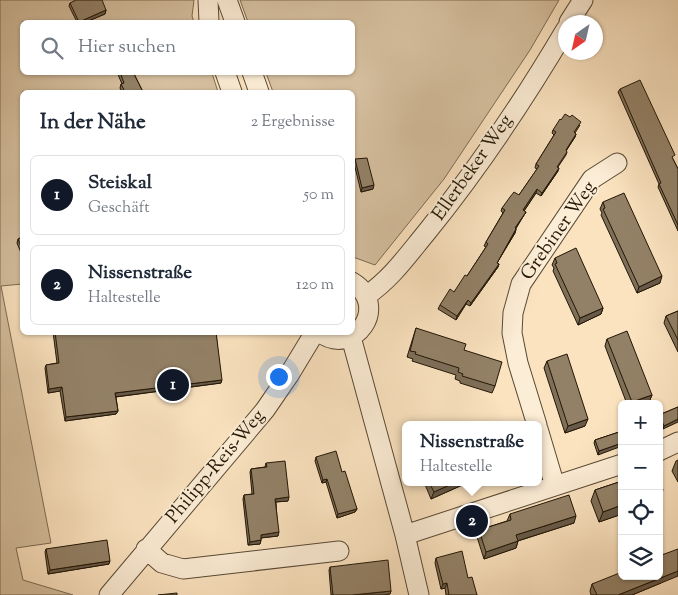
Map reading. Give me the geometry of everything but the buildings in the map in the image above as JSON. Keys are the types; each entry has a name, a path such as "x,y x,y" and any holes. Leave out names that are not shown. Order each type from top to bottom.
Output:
{"street":[{"path":"208,0 209,20"},
{"path":"227,0 234,20"},
{"path":"573,15 583,0"},
{"name":"Ellerbeker Weg","path":"366,296 388,279 460,191 558,42"},
{"path":"227,75 231,90"},
{"path":"253,75 258,90"},
{"name":"Grebiner Weg","path":"536,421 518,364 512,333 513,313 521,284 592,180 617,163"},
{"path":"355,284 366,296 369,308 367,320 361,330 355,334"},
{"name":"Philipp-Reis-Weg","path":"108,595 265,410 313,335"},
{"path":"325,335 332,339 342,340 354,335"},
{"path":"351,337 405,535 419,595"},
{"path":"663,449 678,442"},
{"path":"542,443 555,486"},
{"path":"405,535 618,465"},
{"path":"146,549 162,563 183,568 339,551"}],"shaded area":[{"path":"0,0 194,0 193,20 20,20 20,75 213,75 217,90 20,90 20,284 1,286 51,543 16,548 23,580 73,595 0,595"},
{"path":"240,0 559,0 530,50 444,179 375,265 355,258 355,90 272,90 267,75 355,75 355,20 247,20"}],"place":[{"name":"Steiskal","path":"173,385"},
{"name":"Nissenstraße","path":"472,521"}]}
